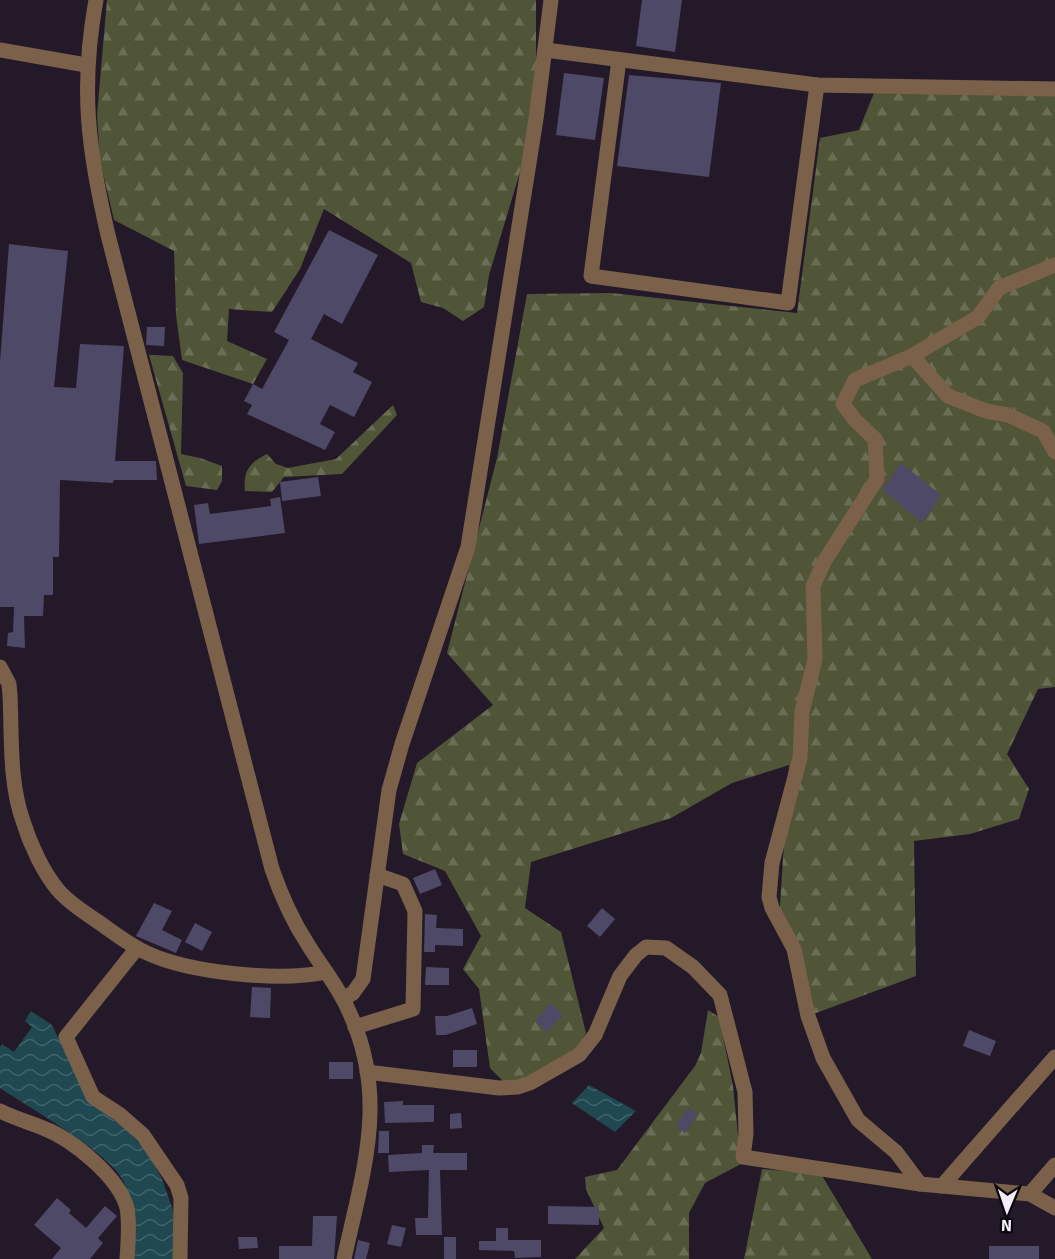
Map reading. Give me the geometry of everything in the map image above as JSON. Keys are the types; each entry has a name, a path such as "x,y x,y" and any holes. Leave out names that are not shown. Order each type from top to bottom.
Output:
{"street":[{"path":"96,0 86,65 89,140 105,224 268,854 290,914 343,999 356,1027 367,1072 371,1106 370,1137 344,1259"},
{"path":"343,999 353,993 363,979 390,790 402,744 468,547 551,0"},
{"path":"0,50 86,65"},
{"path":"545,50 817,85 1055,89"},
{"path":"620,60 591,276 788,303 817,85"},
{"path":"920,1184 896,1152 858,1120 823,1058 808,1016 794,949 772,908 769,897 772,863 800,758 802,712 815,658 813,586 825,560 877,479 875,439 855,420 843,404 855,380 912,356 978,317 999,288 1055,264"},
{"path":"912,356 948,396 986,411 1008,415 1043,431 1055,452"},
{"path":"0,667 9,684 16,797 31,843 52,881 64,897 137,948 159,958 223,972 306,976 326,972"},
{"path":"356,1027 413,1009 415,911 403,884 377,875"},
{"path":"367,1072 499,1088 518,1087 530,1083 561,1066 584,1049 595,1035 620,976 636,955 646,947 666,948 693,967 720,994 745,1092 743,1156 920,1184 1030,1194 1055,1208"},
{"path":"137,948 66,1037 93,1097 119,1114 142,1135 177,1185 181,1198 180,1259"},
{"path":"942,1186 1055,1057"},
{"path":"0,1111 21,1122 46,1130 90,1158 114,1182 123,1198 128,1215 127,1259"},
{"path":"1030,1194 1055,1165"}],"green space":[{"path":"107,0 536,0 536,119 489,275 484,307 463,321 443,308 421,302 411,263 324,209 300,269 272,312 229,309 227,341 267,359 253,384 182,360 176,315 174,251 114,220 100,160 97,115"},
{"path":"874,93 1055,95 1055,687 1038,689 1007,754 1029,789 1019,819 970,834 914,841 916,976 808,1016 779,921 789,765 732,783 671,818 531,862 525,908 561,932 586,1033 564,1068 505,1083 490,1068 479,989 463,969 481,936 445,871 403,854 399,824 417,763 493,705 447,653 497,458 527,294 611,293 797,313 820,138 859,130"},
{"path":"149,355 173,356 183,373 181,454 222,466 222,481 217,490 186,486"},
{"path":"393,405 397,415 342,474 284,477 272,492 245,491 246,473 261,457 267,454 276,464 288,468 336,459"},
{"path":"708,1010 719,1017 733,1086 741,1164 705,1183 689,1213 689,1259 575,1259 604,1228 586,1189 585,1177 617,1170 695,1066 701,1053"},
{"path":"762,1169 821,1174 872,1259 744,1259"}],"water":[{"path":"31,1011 52,1025 89,1101 126,1129 148,1152 162,1179 173,1210 174,1259 134,1259 130,1200 124,1182 116,1170 87,1145 0,1088 0,1047 2,1044 14,1052 32,1027 25,1021"},
{"path":"589,1085 636,1111 615,1132 572,1103"}],"building":[{"path":"642,0 682,0 675,52 636,46"},
{"path":"564,73 604,78 595,140 556,135"},
{"path":"629,75 721,83 709,177 617,166"},
{"path":"329,230 378,255 342,324 324,314 311,339 358,363 353,372 372,382 354,417 330,405 320,424 335,432 325,450 247,414 252,405 244,401 253,384 262,389 289,340 274,332"},
{"path":"9,244 68,251 54,387 76,388 80,344 124,346 115,461 156,461 157,480 114,480 113,483 60,480 59,557 53,557 53,595 44,595 43,616 24,616 25,648 7,646 8,633 13,632 14,607 0,607 0,362"},
{"path":"147,327 165,327 164,346 146,345"},
{"path":"901,463 941,495 922,523 883,490"},
{"path":"318,477 321,496 282,501 280,482"},
{"path":"280,497 285,533 199,544 194,505 208,503 210,514 271,506 270,499"},
{"path":"435,869 442,885 420,894 413,878"},
{"path":"154,903 172,911 162,930 182,940 176,953 136,936"},
{"path":"602,908 615,919 600,937 587,926"},
{"path":"425,914 437,915 436,928 463,929 463,946 435,945 435,952 424,952"},
{"path":"195,923 212,932 202,951 185,942"},
{"path":"426,967 449,968 449,985 425,985"},
{"path":"252,987 271,988 270,1018 250,1017"},
{"path":"550,1003 563,1014 547,1032 535,1021"},
{"path":"472,1008 477,1024 446,1035 436,1035 435,1016 447,1016"},
{"path":"969,1030 996,1041 990,1056 963,1046"},
{"path":"453,1050 477,1050 477,1067 453,1067"},
{"path":"329,1062 353,1062 353,1079 329,1079"},
{"path":"403,1101 403,1105 434,1105 434,1122 385,1123 384,1102"},
{"path":"688,1108 698,1114 685,1133 676,1126"},
{"path":"461,1113 462,1128 450,1129 450,1114"},
{"path":"379,1131 389,1131 389,1153 378,1153"},
{"path":"422,1145 434,1145 433,1153 467,1153 467,1170 440,1170 442,1235 416,1235 415,1218 428,1218 429,1170 389,1172 388,1155 422,1153"},
{"path":"57,1198 86,1228 105,1206 117,1216 98,1238 103,1243 90,1259 52,1259 61,1248 34,1225"},
{"path":"548,1206 599,1207 599,1225 548,1224"},
{"path":"313,1216 337,1216 334,1259 279,1259 279,1246 312,1246"},
{"path":"392,1225 406,1228 401,1247 387,1244"},
{"path":"496,1228 508,1228 508,1240 541,1240 541,1257 515,1258 514,1251 479,1250 479,1241 496,1241"},
{"path":"238,1237 257,1237 258,1248 239,1249"},
{"path":"444,1237 456,1237 456,1259 444,1259"},
{"path":"358,1240 370,1243 366,1259 354,1259"},
{"path":"989,1246 1039,1246 1039,1259 989,1259"}]}
